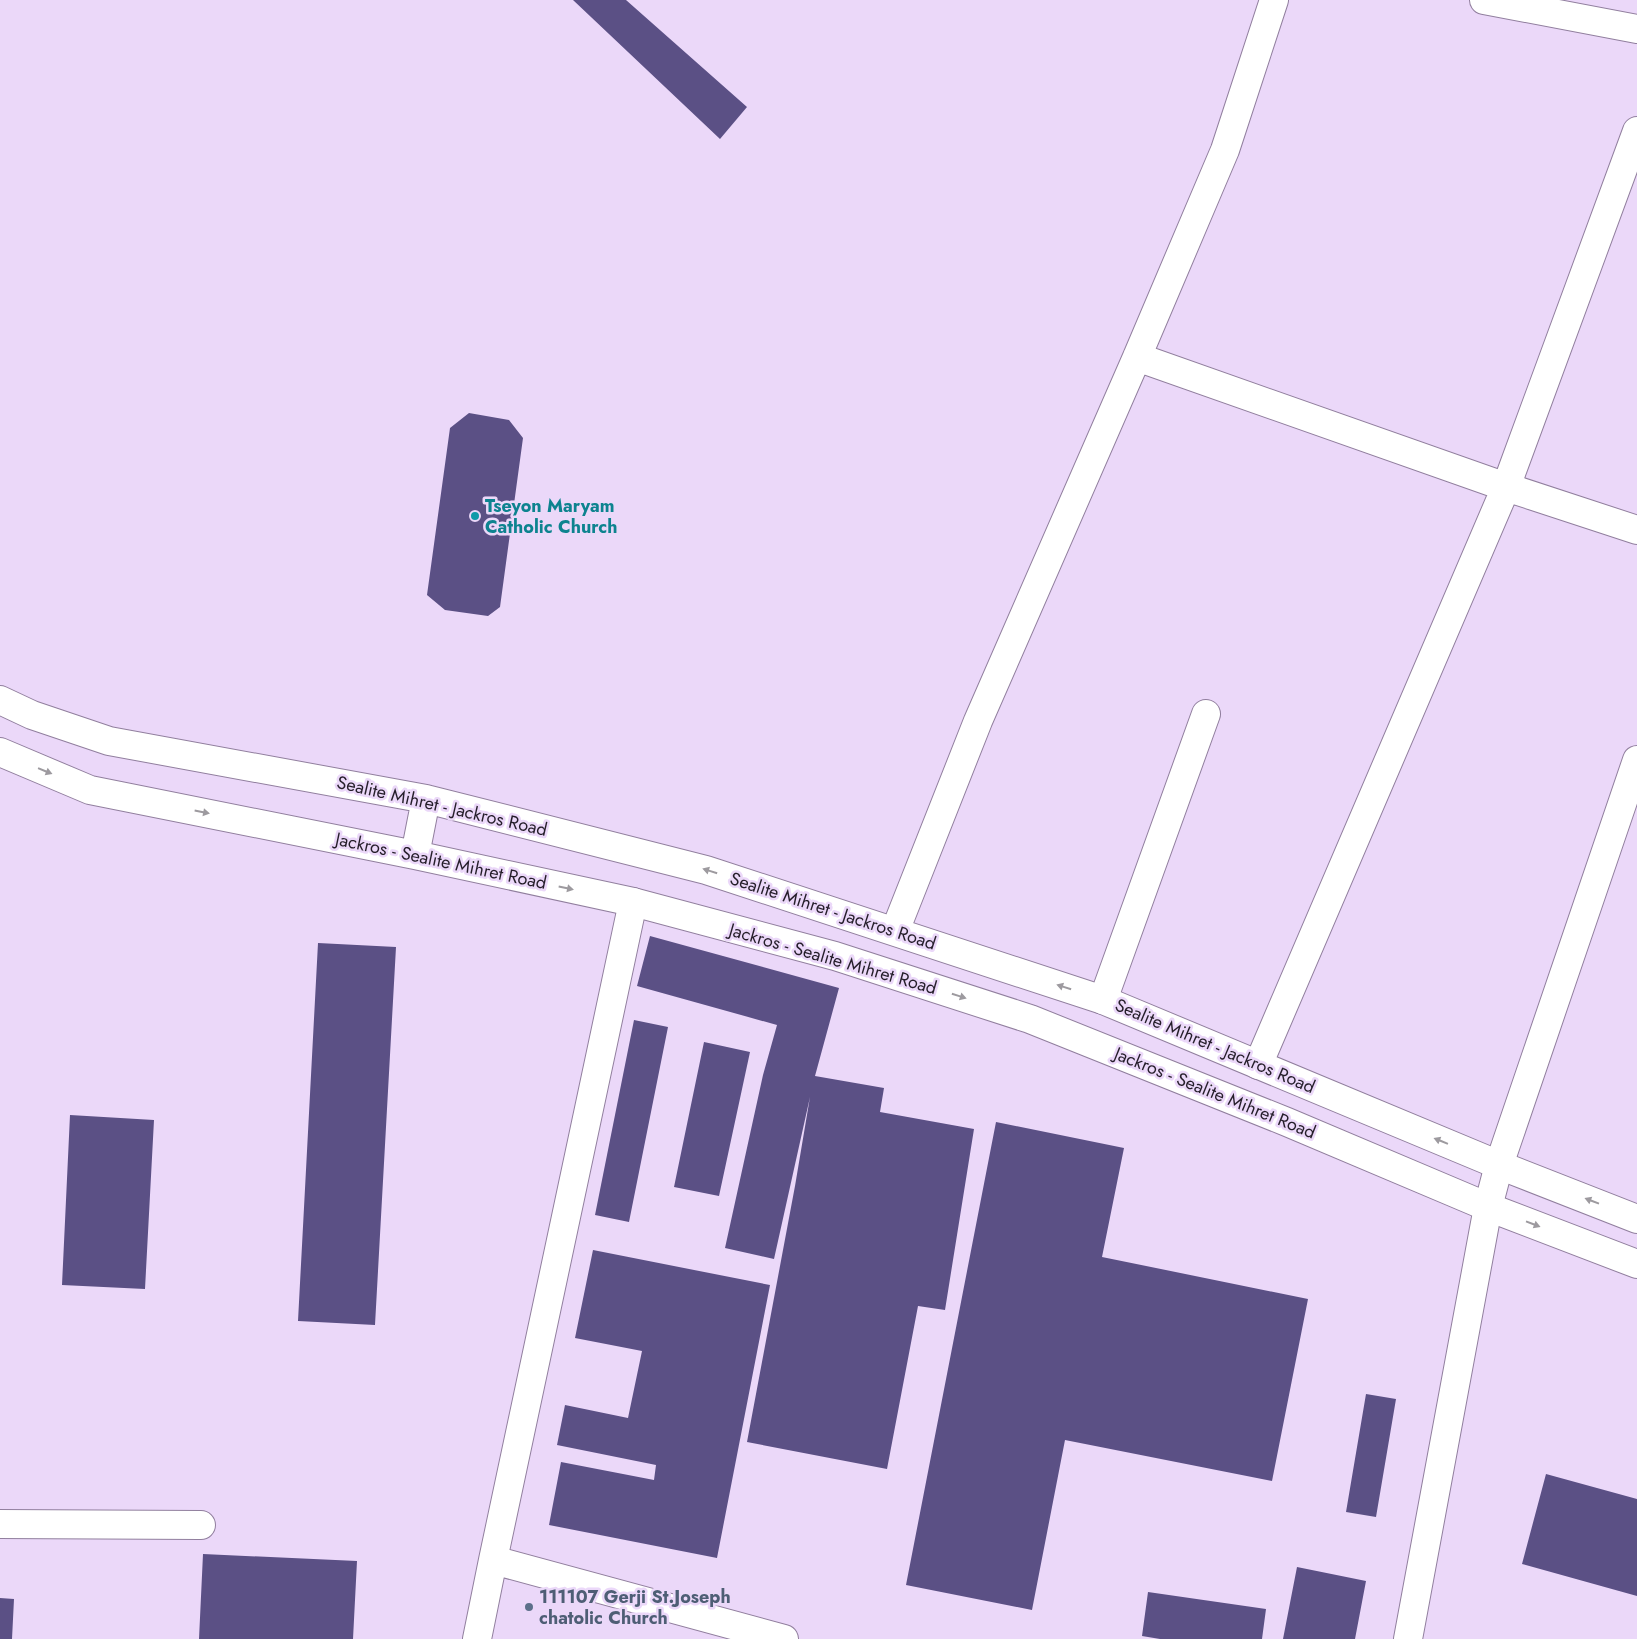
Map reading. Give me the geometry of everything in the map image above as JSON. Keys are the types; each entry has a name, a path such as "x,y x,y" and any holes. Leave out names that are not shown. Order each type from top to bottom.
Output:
{"street":[{"path":"895,931 978,721 1137,358 1224,150 1274,0"},
{"path":"1484,0 1637,29"},
{"path":"1258,1065 1506,487 1637,131"},
{"path":"1137,358 1506,487 1637,530"},
{"name":"Sealite Mihret - Jackros Road","path":"0,700 32,715 109,741 426,799 706,870 1103,1000 1499,1165 1637,1219"},
{"path":"1103,1000 1206,714"},
{"name":"Jackros - Sealite Mihret Road","path":"0,752 90,790 415,855 633,902 835,956 1030,1019 1287,1122 1488,1207 1637,1264"},
{"path":"1408,1639 1488,1207 1499,1165 1637,760"},
{"path":"415,855 426,799"},
{"path":"478,1639 493,1560 633,902"},
{"path":"0,1524 201,1525"},
{"path":"493,1560 784,1639"}],"building":[{"path":"573,0 626,0 747,107 720,139"},
{"name":"Tseyon Maryam Catholic Church","path":"469,413 509,420 523,438 500,607 488,616 445,610 427,595 450,428"},
{"path":"650,936 839,988 815,1076 884,1088 880,1112 974,1129 945,1310 918,1306 887,1469 747,1442 810,1097 774,1259 725,1248 763,1075 777,1025 637,986"},
{"path":"318,943 396,947 375,1325 298,1321"},
{"path":"634,1020 668,1027 629,1222 595,1215"},
{"path":"704,1042 750,1052 719,1196 674,1187"},
{"path":"70,1115 154,1120 145,1289 62,1285"},
{"path":"996,1122 1124,1148 1102,1257 1308,1299 1272,1481 1065,1440 1032,1610 906,1585"},
{"path":"593,1250 770,1285 717,1558 549,1525 561,1462 654,1480 656,1465 557,1445 565,1405 628,1418 642,1351 575,1338"},
{"path":"1366,1394 1396,1399 1376,1517 1346,1512"},
{"path":"1546,1474 1637,1499 1637,1596 1522,1564"},
{"path":"203,1554 357,1561 353,1639 199,1639"},
{"path":"1297,1567 1366,1581 1355,1639 1283,1639"},
{"path":"1148,1592 1266,1609 1262,1639 1160,1639 1142,1636"},
{"path":"0,1598 14,1599 12,1639 0,1639"}],"place":[{"name":"Tseyon Maryam Catholic Church","path":"475,516"},
{"name":"111107 Gerji St.Joseph chatolic Church","path":"529,1607"}]}
